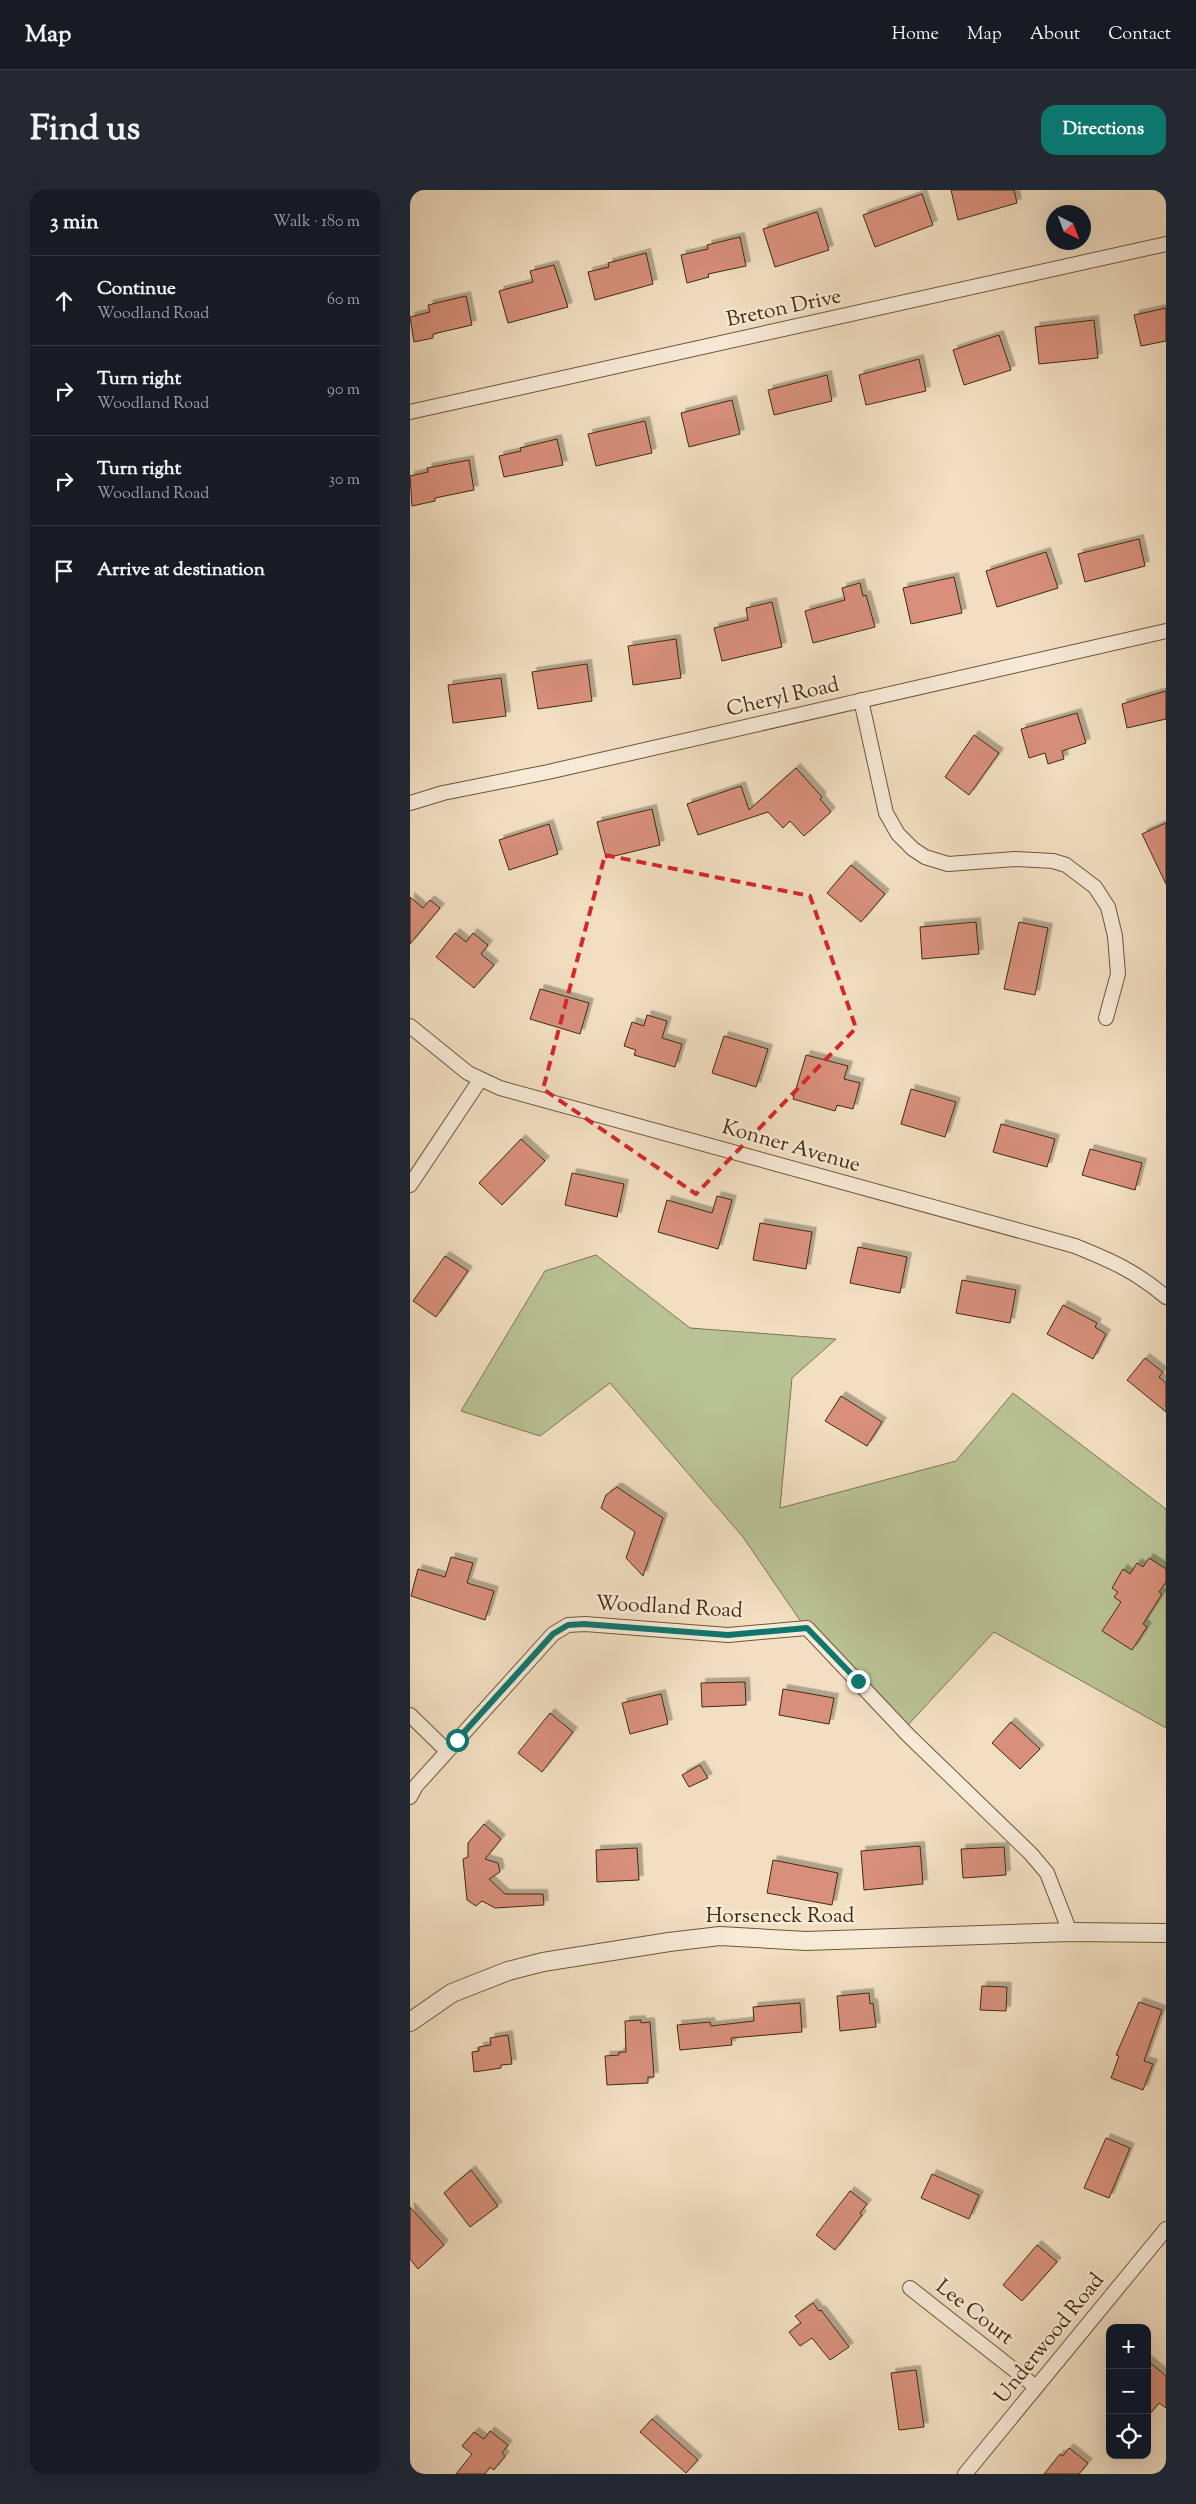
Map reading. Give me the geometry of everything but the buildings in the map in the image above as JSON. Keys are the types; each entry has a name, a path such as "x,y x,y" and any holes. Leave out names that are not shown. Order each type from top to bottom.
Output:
{"street":[{"name":"Breton Drive","path":"410,412 1166,244"},
{"name":"Cheryl Road","path":"410,803 443,793 548,772 1166,631"},
{"path":"860,700 886,813 898,834 913,849 925,858 948,864 1015,859 1053,861 1066,865 1084,876 1095,887 1108,907 1115,936 1118,974 1106,1018"},
{"name":"Konner Avenue","path":"410,1026 468,1073 500,1088 1075,1246 1122,1265 1143,1278 1166,1297"},
{"path":"410,1185 480,1080"},
{"name":"Woodland Road","path":"410,1797 416,1786 553,1634 568,1625 584,1624 728,1635 807,1628 908,1735 1031,1854 1047,1873 1070,1932"},
{"path":"410,1715 447,1752"},
{"name":"Horseneck Road","path":"410,2022 452,1993 508,1971 543,1962 669,1942 720,1936 806,1941 1070,1932 1166,1933"},
{"name":"Underwood Road","path":"965,2474 1166,2229"},
{"name":"Lee Court","path":"910,2288 1036,2387"}],"highlighted area":[{"path":"605,855 810,896 856,1028 696,1194 543,1089"}],"green space":[{"path":"596,1255 690,1328 836,1339 792,1378 780,1508 956,1461 1013,1393 1166,1509 1166,1728 994,1632 907,1726 810,1635 743,1537 610,1383 540,1436 461,1411 545,1271"}],"route":[{"path":"457,1740 553,1634 568,1625 584,1624 728,1635 807,1628 858,1681"}]}
